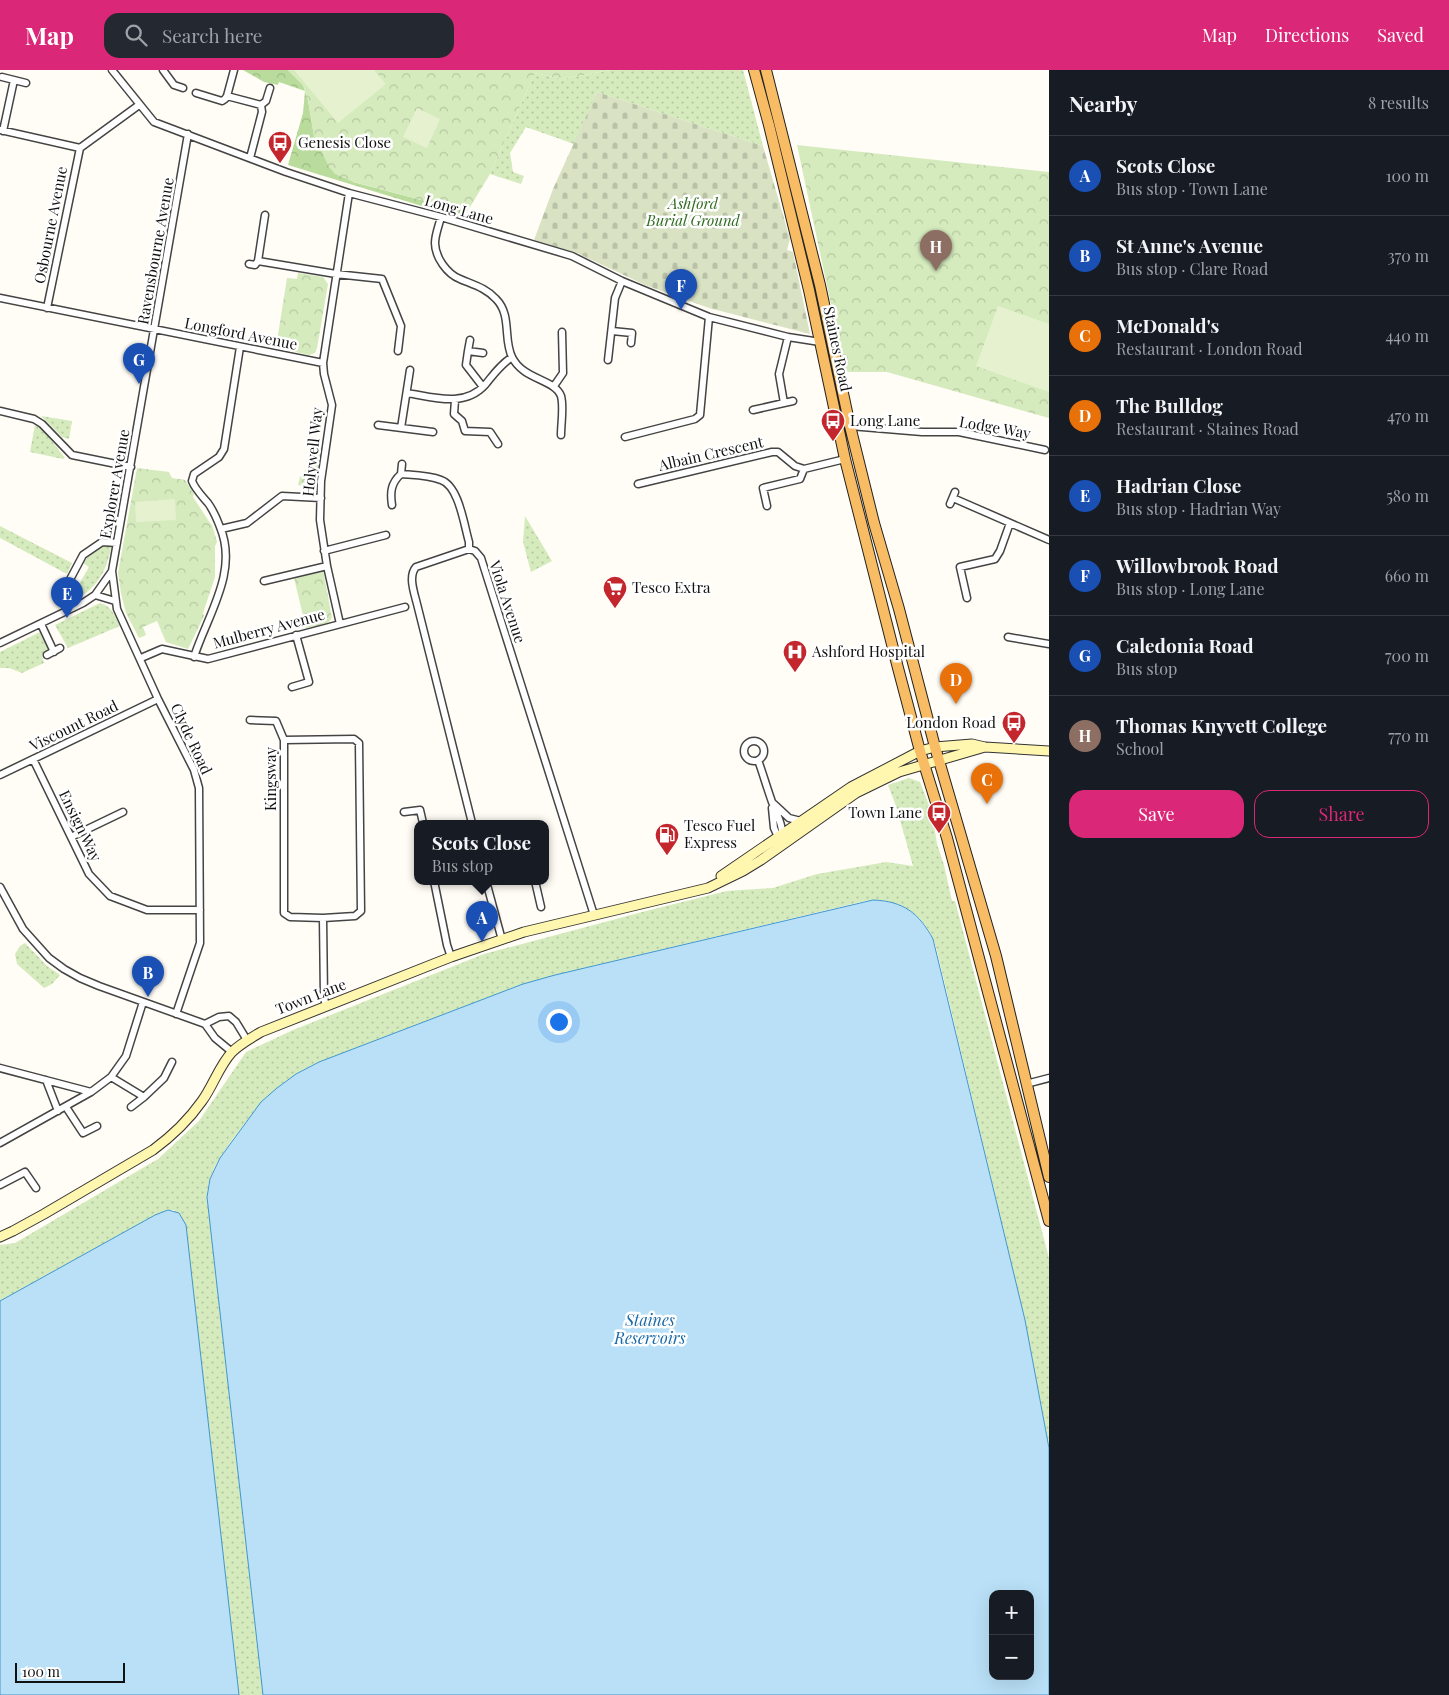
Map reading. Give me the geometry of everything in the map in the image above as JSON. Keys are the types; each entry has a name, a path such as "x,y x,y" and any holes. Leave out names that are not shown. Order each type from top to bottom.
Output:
{"highway":[{"name":"Staines Road","path":"754,70 772,134 820,342 844,459 920,751 948,838 1049,1221"},
{"name":"Staines Road","path":"766,70 820,285 850,426 874,523 899,609 935,747"},
{"path":"935,747 996,956 1049,1177"}],"main road":[{"name":"Town Lane","path":"782,838 801,820 851,787 920,751 935,747 972,744 985,747 1049,751"},
{"name":"Town Lane","path":"0,1236 44,1214 166,1140 180,1128 203,1099 222,1065 232,1052 246,1040 260,1032 451,957 502,940 551,925 695,890 727,874 856,793 899,772 985,747"}],"street":[{"name":"Long Lane","path":"112,70 154,122 349,193 441,217 572,256 622,281 709,317 788,337 820,342"},
{"path":"163,70 174,85 184,88"},
{"path":"196,93 222,101 226,99 234,70"},
{"path":"2,77 26,83"},
{"path":"14,80 1,130 80,148 139,105"},
{"path":"261,105 266,101 270,88"},
{"path":"226,96 261,105"},
{"path":"250,158 262,112 261,105"},
{"name":"Ravensbourne Avenue","path":"142,401 156,329 188,134"},
{"name":"Osbourne Avenue","path":"47,308 80,148"},
{"name":"Holywell Way","path":"340,624 324,551 320,520 322,473 332,405 323,363 349,193"},
{"path":"249,264 255,265 258,261 265,215"},
{"path":"441,217 435,243 437,256 455,277 484,288 498,301 506,319 507,343 512,357 529,375 554,386 558,390 562,399 561,435"},
{"path":"258,261 382,280 401,326 398,351"},
{"path":"608,360 615,298 622,281"},
{"name":"Longford Avenue","path":"0,298 323,363"},
{"path":"625,437 695,419 700,415 709,317"},
{"path":"612,331 632,333 631,343"},
{"path":"554,386 563,372 562,332"},
{"path":"784,403 779,374 788,337"},
{"path":"470,340 466,364 484,386"},
{"path":"194,657 224,578 225,548 221,529 209,505 192,481 194,474 219,457 224,449 240,347"},
{"path":"468,351 483,354"},
{"path":"407,393 455,400 464,399 484,386 502,364 512,357"},
{"path":"401,428 410,370"},
{"path":"455,400 454,414 462,421 465,431 490,432 498,444"},
{"name":"Explorer Avenue","path":"112,571 142,401"},
{"path":"753,410 793,401"},
{"path":"0,411 34,419 42,424 72,455 131,467"},
{"path":"378,425 433,432"},
{"name":"Lodge Way","path":"850,426 922,432 959,432 1045,450"},
{"name":"Albain Crescent","path":"638,484 772,452 778,452 795,466 804,469"},
{"path":"768,506 763,488 800,478 804,469 844,459"},
{"path":"392,505 391,489 393,483 401,474 402,464"},
{"path":"401,474 440,479 451,486 455,492 469,542 469,550"},
{"path":"221,529 247,523 282,496 321,498"},
{"path":"953,498 1049,540"},
{"path":"967,598 960,567 995,559 1000,551 1010,523"},
{"path":"324,551 386,535"},
{"path":"73,608 66,592 66,586 83,555 102,542 117,544"},
{"name":"Viola Avenue","path":"471,820 417,604 412,577 412,571 416,567 469,550 475,551 481,558 594,915"},
{"path":"264,581 327,566"},
{"path":"0,643 73,608 95,595 112,571"},
{"name":"Clyde Road","path":"112,571 117,609 141,658 158,699 194,770 199,788 200,943 176,1014"},
{"path":"95,595 115,601"},
{"name":"Mulberry Avenue","path":"141,658 162,649 208,659 406,606"},
{"path":"41,624 57,650 47,656"},
{"path":"292,686 309,682 296,636"},
{"path":"1008,637 1049,644"},
{"name":"Viscount Road","path":"0,776 158,699"},
{"path":"250,720 276,721 284,740"},
{"name":"Kingsway","path":"354,739 359,743 361,911 355,916 323,918 290,917 284,913 284,740 354,739"},
{"name":"Ensign Way","path":"33,760 89,874 110,896 147,910 200,910"},
{"path":"758,760 772,801 774,828 782,838"},
{"path":"772,801 789,818 801,820"},
{"path":"404,812 420,810 422,820"},
{"path":"71,837 123,812"},
{"path":"435,885 451,957"},
{"path":"487,885 502,940"},
{"path":"536,885 541,907"},
{"path":"0,886 23,929 50,958 80,978 205,1024 215,1038 232,1052"},
{"path":"323,918 324,998 326,1006"},
{"path":"0,1144 50,1120 58,1112 111,1077 126,1056 143,1002"},
{"path":"205,1024 219,1017 229,1016 236,1022 246,1040"},
{"path":"131,1107 164,1078 172,1062"},
{"path":"0,1068 91,1092"},
{"path":"111,1077 144,1097"},
{"path":"1026,1084 1049,1078"},
{"path":"46,1080 58,1112"},
{"path":"66,1107 83,1133 97,1126"},
{"path":"0,1185 25,1172 36,1188"}],"green space":[{"path":"243,70 288,70 303,85 305,91 279,82 278,85 264,82"},
{"path":"288,70 610,70 562,79 535,73 490,174 467,212 353,182 335,174 329,167 314,136 308,100 303,85"},
{"path":"294,70 374,70 386,84 338,123"},
{"path":"610,70 743,70 763,146 597,92 574,144 526,127 510,153 513,172 524,176 521,184 490,174 535,73 562,79"},
{"path":"305,91 314,136 353,182 467,212 464,219 288,165 303,113"},
{"name":"Ashford Burial Ground","path":"597,92 763,146 790,239 787,250 793,252 810,334 709,308 645,285 577,253 534,240 553,189"},
{"path":"417,108 440,119 427,148 403,137"},
{"path":"797,145 1049,172 1049,418 887,372 848,372 845,370"},
{"path":"298,273 323,277 328,284 317,348 315,353 309,355 282,349 283,342 277,341 287,278 297,279"},
{"path":"998,306 1049,324 1049,392 976,366"},
{"path":"41,416 72,421 69,439 62,437"},
{"path":"35,425 44,431 65,458 30,452"},
{"path":"310,447 321,448 315,488 298,485 300,477 307,468"},
{"path":"137,468 169,472 172,478 185,480 194,494 193,497 212,525 217,542 215,546 215,577 203,613 204,616 188,649 166,642 157,621 143,627 146,635 139,638 126,613 118,573"},
{"path":"175,499 176,520 136,522 135,502"},
{"path":"525,516 552,561 531,572 523,542"},
{"path":"0,526 72,563 67,574 0,538"},
{"path":"103,545 111,547 103,572 88,591 74,600 70,589 74,582 79,584 89,567 83,563 95,550"},
{"path":"323,570 332,618 327,624 306,628 294,578"},
{"path":"100,603 110,609 120,626 68,648 55,625"},
{"path":"40,632 46,643 47,651 42,655 44,663 22,673 9,668 0,668 0,652"},
{"path":"909,778 920,782 932,813 937,844 952,901 955,901 1049,1258 1049,1448 1025,1320 936,947 926,926 918,917 900,905 877,900 865,901 523,984 319,1062 294,1075 273,1092 254,1112 226,1149 213,1171 207,1197 263,1695 239,1695 190,1263 174,1210 168,1210 155,1215 0,1301 0,1245 15,1243 158,1159 199,1121 246,1052 293,1030 484,954 650,910 727,891 773,888 817,874 886,862 913,866 888,785"},
{"path":"25,943 47,966 60,975 52,984 44,988 17,964 15,954 20,946"}],"water":[{"name":"Staines Reservoirs","path":"873,900 893,903 909,910 916,915 928,930 933,939 1025,1320 1049,1448 1049,1695 263,1695 207,1197 210,1179 220,1158 261,1102 296,1074 319,1062 523,984"},
{"path":"168,1210 179,1213 186,1225 239,1695 0,1695 0,1301 155,1215"}],"place":[{"name":"Genesis Close","path":"280,164"},
{"name":"Thomas Knyvett College","path":"936,271"},
{"name":"Willowbrook Road","path":"681,310"},
{"name":"Caledonia Road","path":"139,384"},
{"name":"Long Lane","path":"833,442"},
{"name":"Tesco Extra","path":"615,609"},
{"name":"Hadrian Close","path":"67,618"},
{"name":"Ashford Hospital","path":"795,673"},
{"name":"The Bulldog","path":"956,704"},
{"name":"London Road","path":"1014,744"},
{"name":"McDonald's","path":"987,804"},
{"name":"Town Lane","path":"939,834"},
{"name":"Tesco Fuel Express","path":"667,856"},
{"name":"Scots Close","path":"482,942"},
{"name":"St Anne's Avenue","path":"148,997"}]}
